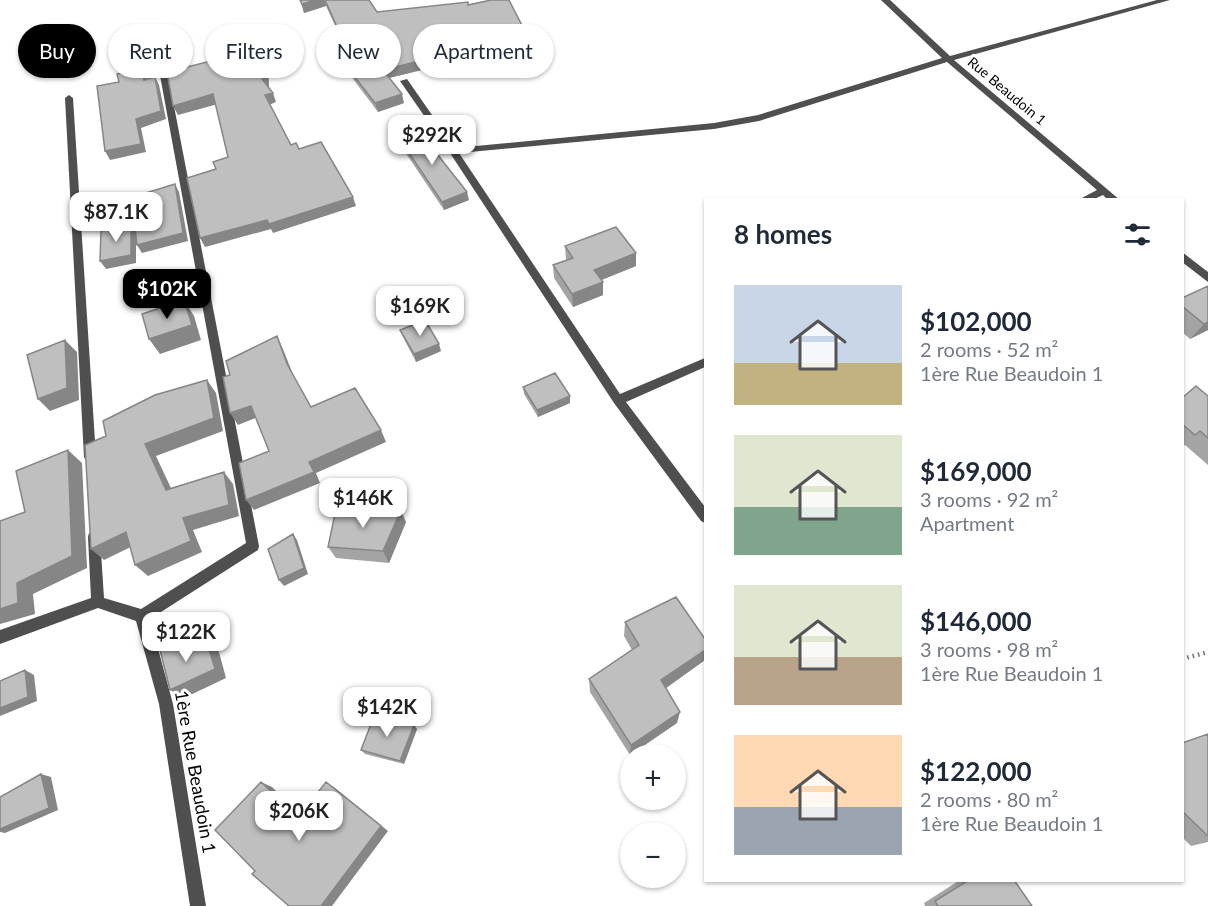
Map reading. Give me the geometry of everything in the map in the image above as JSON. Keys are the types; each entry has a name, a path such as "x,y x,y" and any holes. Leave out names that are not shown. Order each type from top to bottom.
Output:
{"street":[{"name":"Rue Beaudoin 1","path":"885,0 948,59 1113,198"},
{"path":"453,151 714,126 759,118 948,59 1166,0"},
{"path":"0,637 98,602 142,616 253,546 165,78"},
{"path":"404,81 618,400 704,516"},
{"path":"69,99 91,473"},
{"path":"1087,198 1104,190"},
{"path":"1184,258 1208,279"},
{"path":"618,400 704,362"},
{"path":"93,520 98,602"},
{"name":"1ère Rue Beaudoin 1","path":"142,616 166,704 198,906"}],"path":[{"path":"1184,658 1208,652"}],"building":[{"path":"300,0 315,0 302,4"},
{"path":"325,0 369,0 377,12 509,0 521,24 413,24 413,63 401,66 401,24 336,24"},
{"path":"205,62 205,78 264,78 262,79 273,93 265,95 291,145 296,143 299,149 321,142 353,197 269,224 267,220 200,238 187,178 216,169 213,162 228,157 213,94 173,106 168,78 193,78 193,66"},
{"path":"118,78 144,78 144,80 155,78 161,111 136,119 141,144 105,151 97,86 119,82"},
{"path":"356,78 389,78 402,94 375,103"},
{"path":"415,126 467,192 442,202 399,138"},
{"path":"175,184 183,233 137,245 133,209 141,207 139,195"},
{"path":"131,223 131,255 100,261 101,231"},
{"path":"616,227 636,253 594,270 603,282 572,294 553,265 573,258 565,246"},
{"path":"1208,286 1208,322 1204,324 1184,308 1184,297"},
{"path":"184,300 192,325 149,339 142,314"},
{"path":"425,320 439,344 414,354 400,330"},
{"path":"277,336 287,364 311,407 355,388 381,430 309,462 314,472 246,500 239,463 269,451 251,406 230,413 223,377 230,375 226,361"},
{"path":"65,340 67,388 38,399 27,355"},
{"path":"555,373 570,396 537,410 523,387"},
{"path":"207,380 214,418 145,444 166,490 224,472 229,505 183,518 191,541 135,565 126,532 91,549 85,445 106,436 103,421 155,395"},
{"path":"1196,386 1208,396 1208,438 1200,431 1195,435 1184,426 1184,396"},
{"path":"68,450 72,556 17,583 18,603 0,609 0,521 25,512 16,471"},
{"path":"336,509 401,510 383,551 328,547"},
{"path":"293,534 304,568 279,580 268,549"},
{"path":"676,597 704,638 704,651 661,680 680,712 630,744 589,679 639,645 625,622"},
{"path":"187,638 190,650 207,642 215,669 170,690 160,650"},
{"path":"25,670 28,697 0,708 0,681"},
{"path":"374,716 414,725 400,761 361,750"},
{"path":"1208,734 1208,836 1184,813 1184,742"},
{"path":"41,774 49,808 0,829 0,797"},
{"path":"261,782 298,817 326,782 381,826 321,906 289,906 252,874 255,871 215,830"},
{"path":"966,882 1015,882 1032,906 938,906 935,901"}]}
